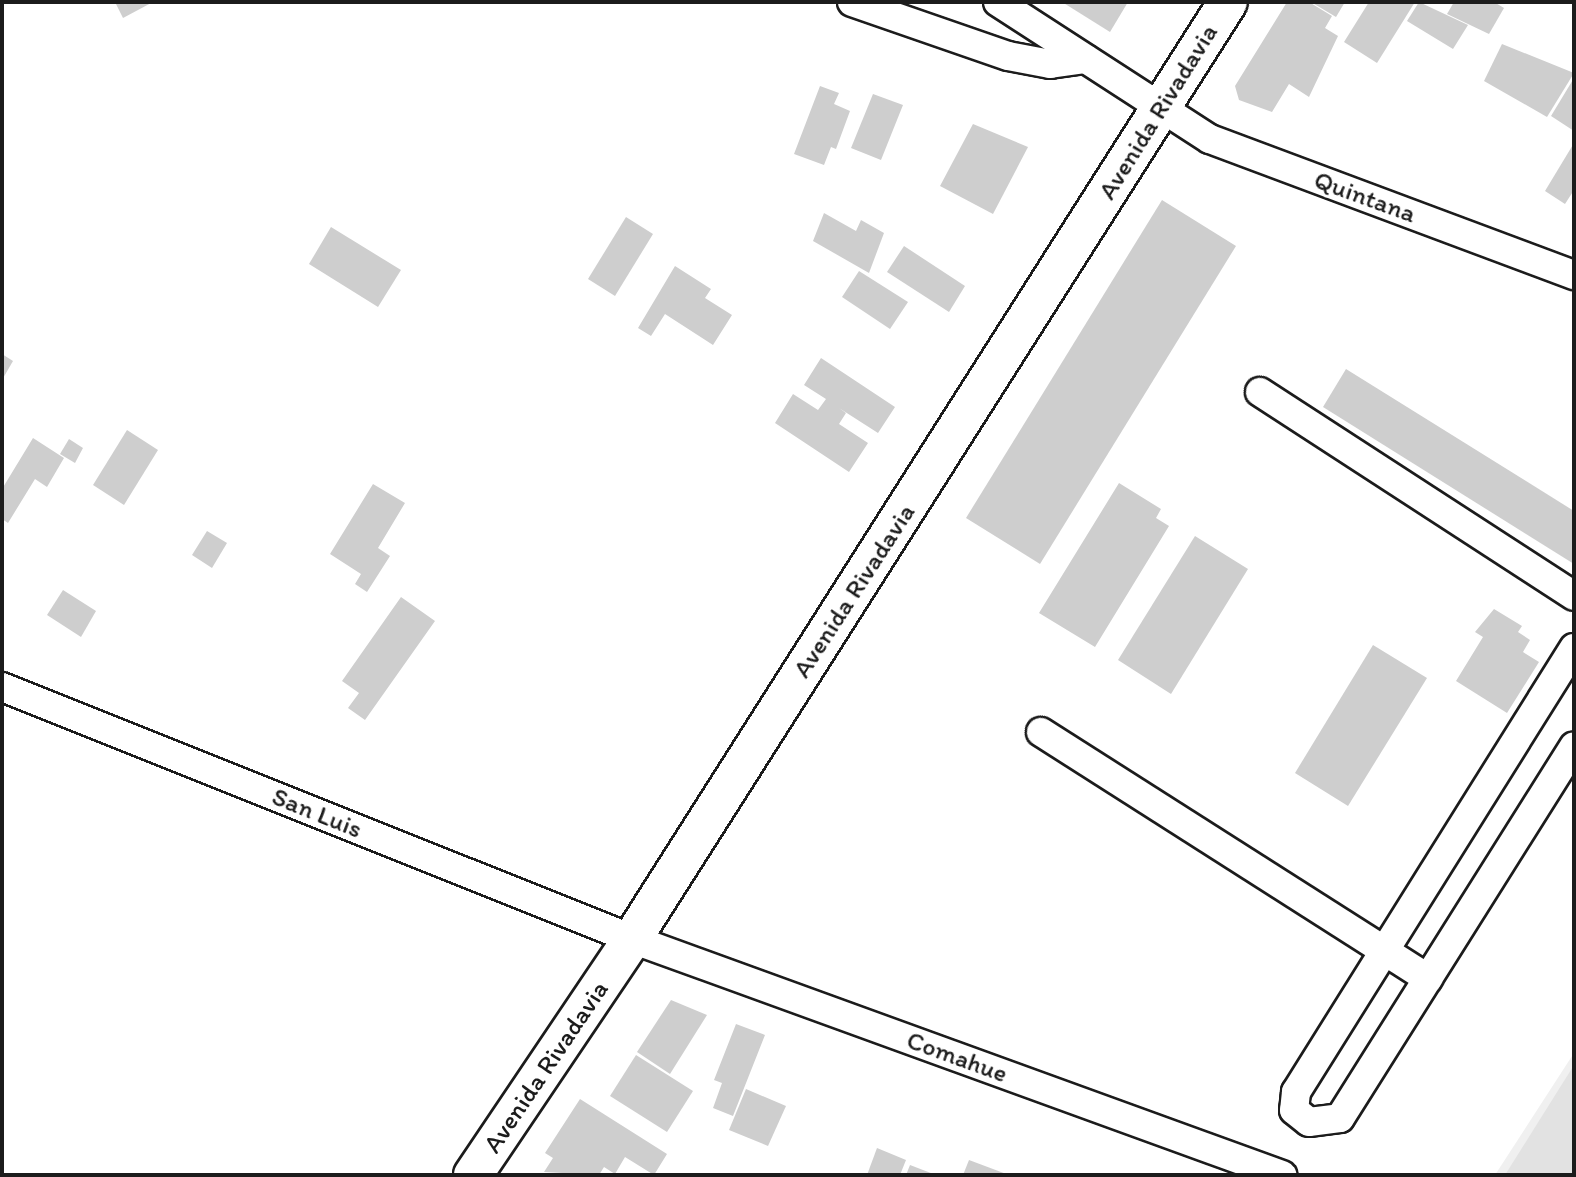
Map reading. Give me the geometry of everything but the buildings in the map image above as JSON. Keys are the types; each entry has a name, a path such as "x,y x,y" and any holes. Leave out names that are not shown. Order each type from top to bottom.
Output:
{"main road":[{"name":"Avenida Rivadavia","path":"473,1175 632,939 1228,2"}],"street":[{"path":"852,2 1008,56 1050,64 1086,59"},
{"name":"Quintana","path":"998,2 1210,139 1574,275"},
{"path":"1260,392 1574,596"},
{"path":"1574,648 1296,1092 1294,1110 1309,1122 1340,1118 1574,747"},
{"name":"San Luis","path":"2,688 632,939"},
{"path":"1041,732 1428,979"},
{"name":"Comahue","path":"632,939 1282,1175"}],"shaded area":[{"path":"1574,1053 1574,1175 1495,1175"},
{"path":"1574,1065 1574,1175 1505,1175"}]}
